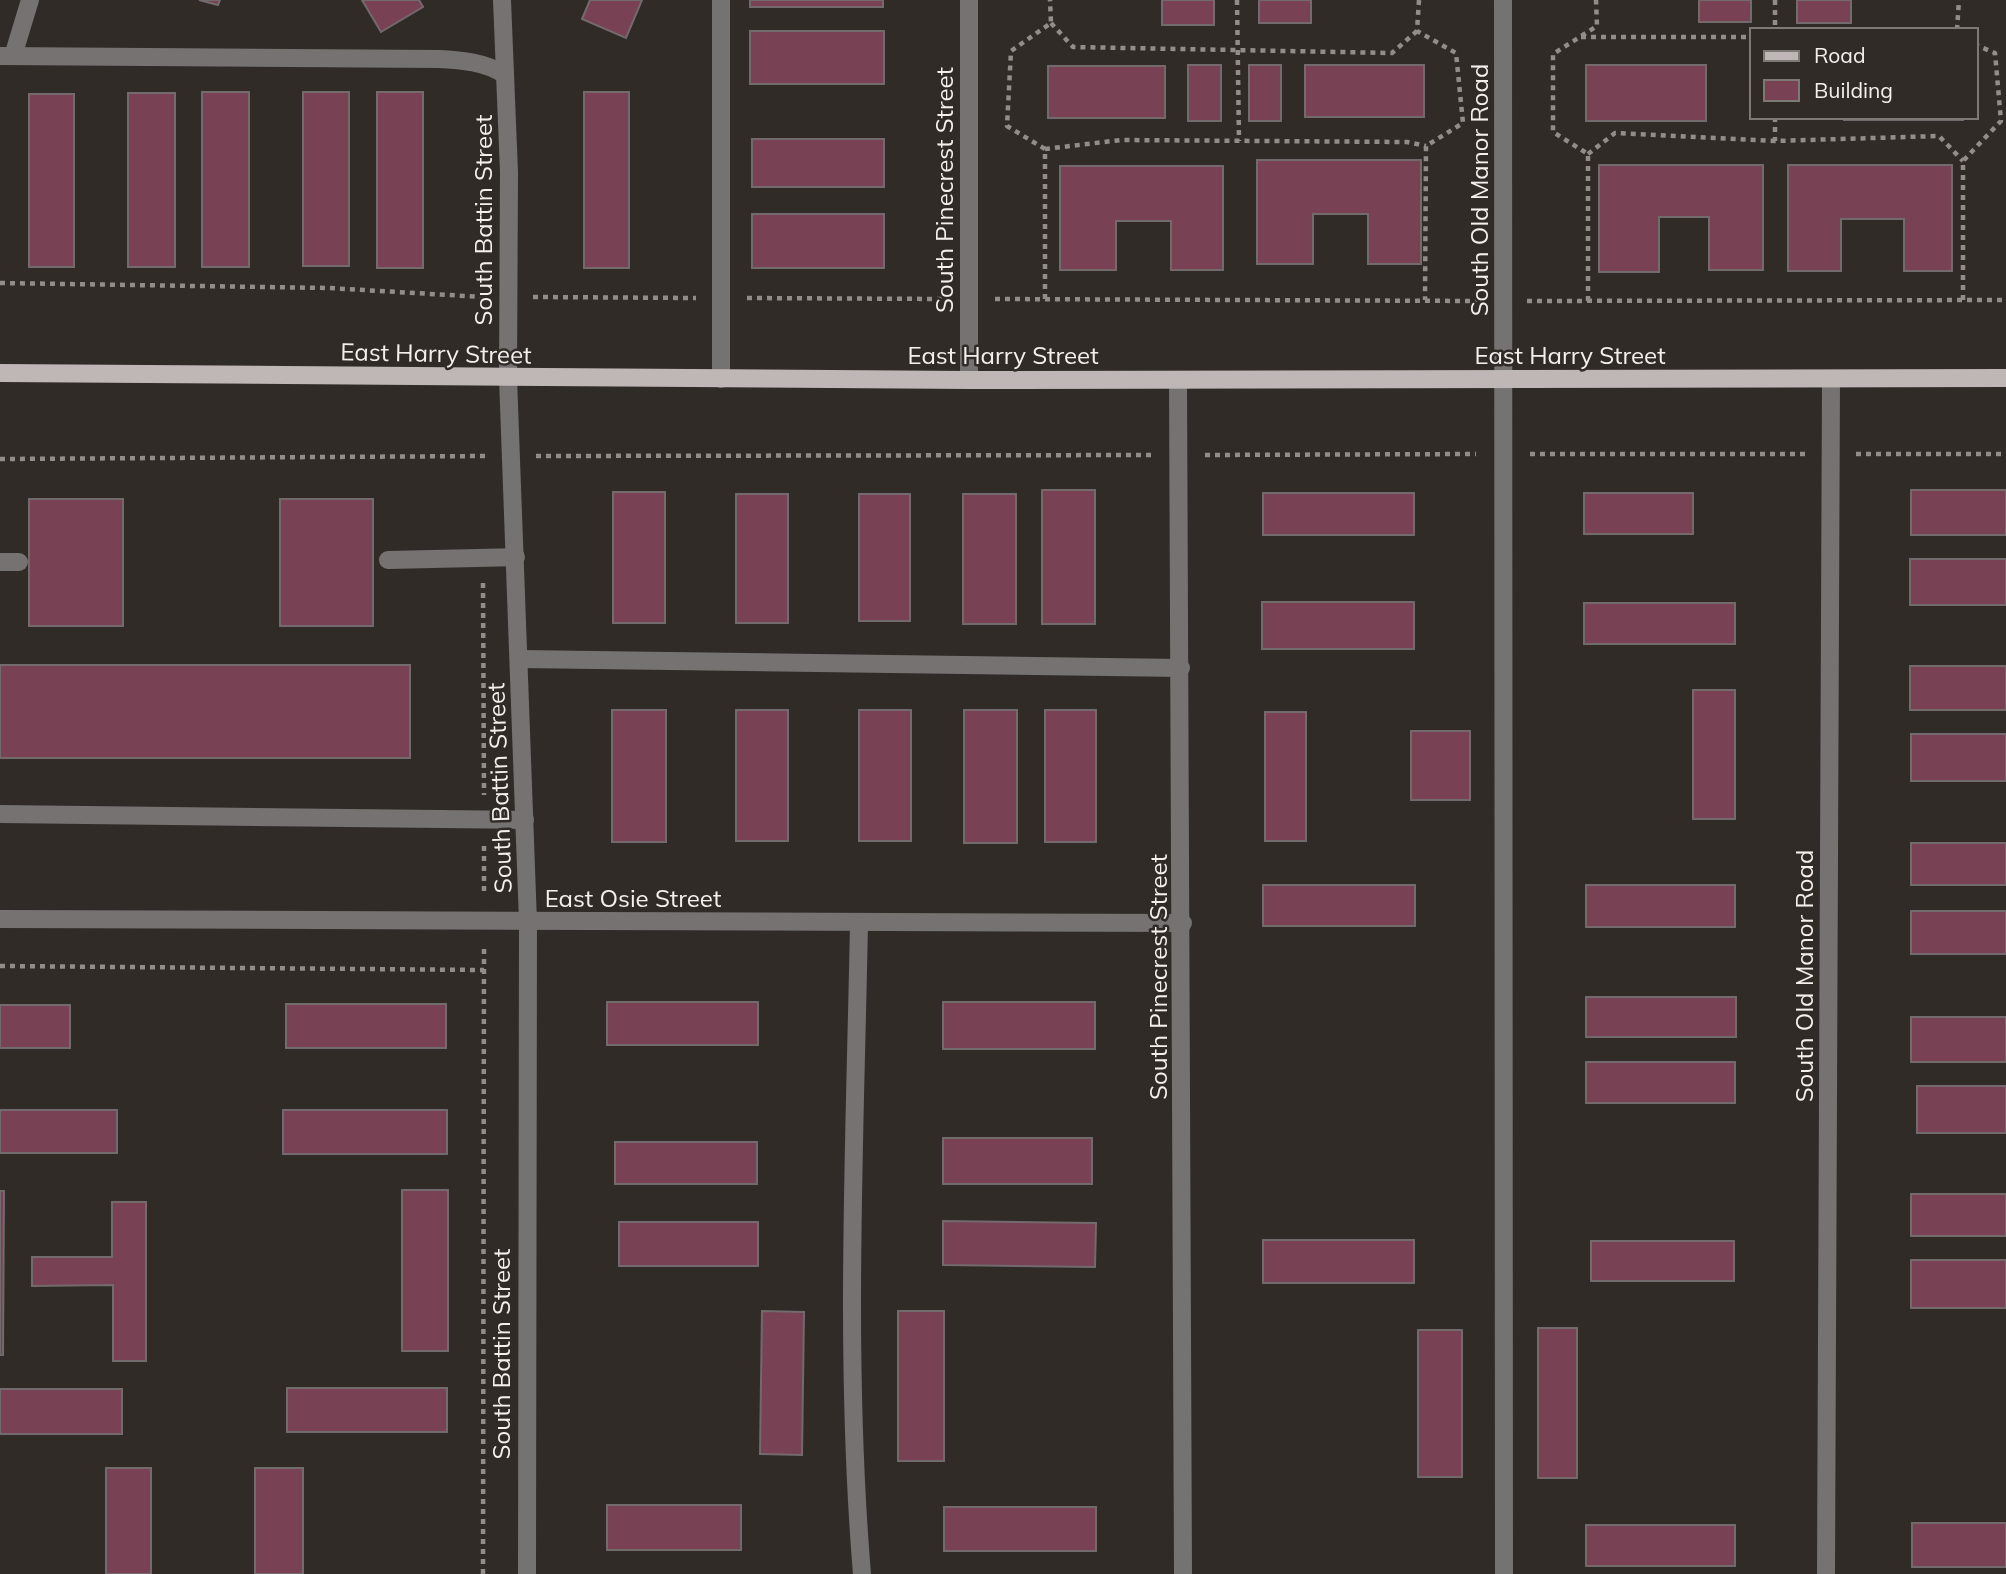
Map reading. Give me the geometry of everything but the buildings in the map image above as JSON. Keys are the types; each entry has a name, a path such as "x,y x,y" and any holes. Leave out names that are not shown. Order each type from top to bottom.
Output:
{"main road":[{"name":"East Harry Street","path":"0,373 969,380 2006,378"}],"street":[{"path":"30,0 7,56 438,59 464,60 496,69 505,75"},
{"name":"South Battin Street","path":"502,0 509,172 508,378 528,922 527,1574"},
{"path":"721,0 721,379"},
{"name":"South Pinecrest Street","path":"969,0 969,380"},
{"name":"South Old Manor Road","path":"1503,0 1504,1574"},
{"name":"South Old Manor Road","path":"1826,1574 1831,379"},
{"name":"South Pinecrest Street","path":"1178,380 1183,923 1184,1574"},
{"path":"388,560 516,557"},
{"path":"0,562 19,562"},
{"path":"520,659 1181,668"},
{"path":"0,814 525,820"},
{"name":"East Osie Street","path":"0,919 1183,923"},
{"path":"859,923 854,1244 856,1500 862,1574"}],"path":[{"path":"1050,0 1051,23 1073,47 1392,53 1418,30 1419,0"},
{"path":"1237,0 1239,141"},
{"path":"1588,154 1553,132 1553,54 1597,26 1596,0"},
{"path":"1775,0 1776,28"},
{"path":"1957,28 1959,0"},
{"path":"1051,23 1012,51 1007,126 1045,149 1121,140 1407,142 1426,146 1463,123 1455,53 1418,30"},
{"path":"1581,37 1750,37"},
{"path":"1963,300 1963,161 2001,121 1995,53 1978,46"},
{"path":"1776,119 1776,141"},
{"path":"1588,154 1615,133 1776,141 1939,136 1963,161"},
{"path":"1425,300 1426,146"},
{"path":"1045,149 1045,299"},
{"path":"1588,154 1588,301"},
{"path":"0,283 329,288 508,297 2006,300"},
{"path":"0,459 2006,454"},
{"path":"483,456 483,469"},
{"path":"483,557 483,1574"},
{"path":"0,966 484,970"}]}
